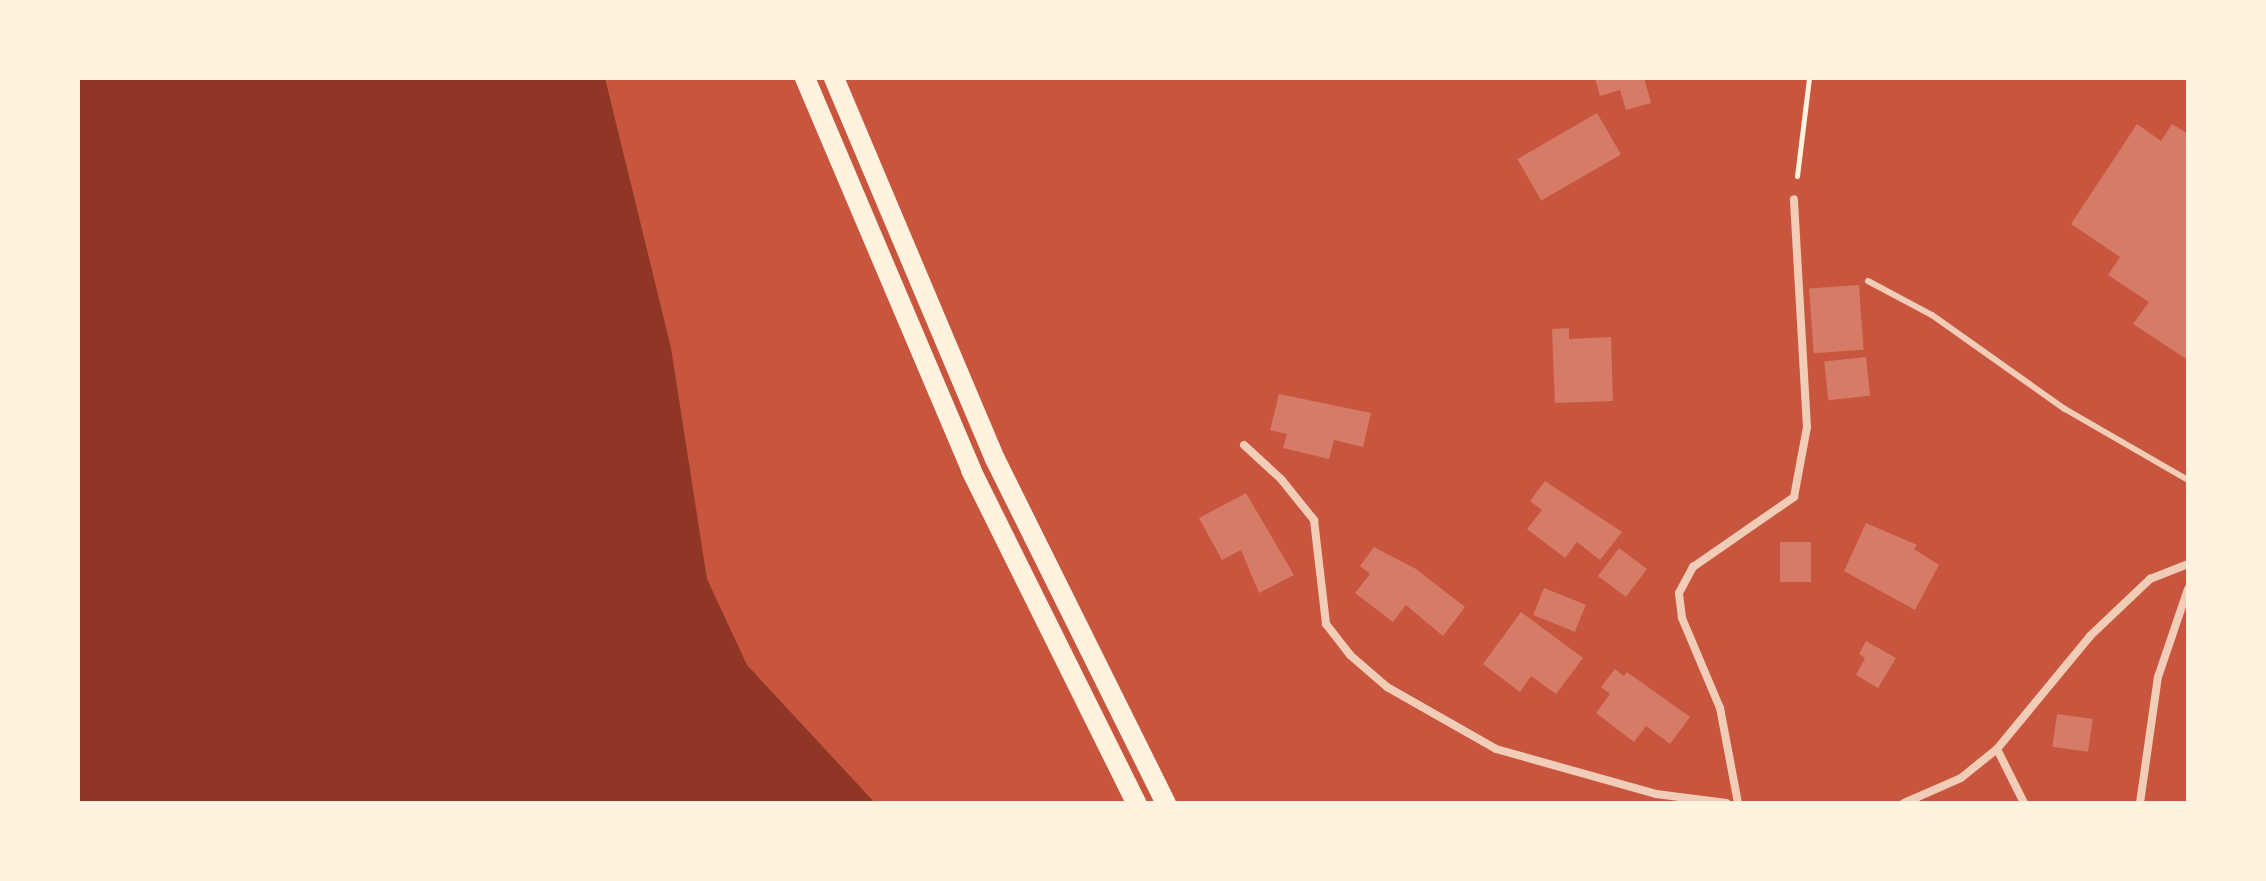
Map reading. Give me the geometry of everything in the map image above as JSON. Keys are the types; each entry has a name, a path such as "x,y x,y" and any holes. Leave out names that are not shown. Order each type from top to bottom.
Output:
{"main road":[{"path":"805,78 971,470 1136,803"},
{"path":"834,78 995,459 1166,803"}],"street":[{"path":"1738,803 1720,708 1682,618 1679,593 1693,567 1794,497 1807,427 1794,199"},
{"path":"1244,445 1281,479 1314,520 1326,624 1350,655 1387,687 1496,749 1655,799 1726,803"},
{"path":"1904,803 1961,778 1997,749 2090,636 2150,579 2188,564"},
{"path":"2140,803 2158,677 2188,589"},
{"path":"1997,749 2024,803"}],"lane":[{"path":"1868,281 1932,315 2065,409 2188,480"}],"path":[{"path":"1794,199 1809,78"}],"shaded area":[{"path":"78,78 605,78 671,348 707,579 747,665 875,803 78,803"}],"building":[{"path":"1595,78 1644,78 1651,103 1626,110 1620,90 1600,96"},
{"path":"1597,113 1621,155 1541,201 1517,159"},
{"path":"2137,124 2161,141 2172,124 2188,134 2188,360 2133,324 2149,302 2108,275 2120,257 2071,224"},
{"path":"1859,285 1864,350 1814,353 1809,288"},
{"path":"1569,328 1569,339 1611,337 1613,401 1555,403 1552,329"},
{"path":"1866,357 1870,396 1828,400 1824,361"},
{"path":"1279,394 1371,413 1363,447 1334,440 1329,459 1283,448 1287,434 1270,430"},
{"path":"1545,481 1622,532 1600,560 1577,542 1565,558 1527,529 1542,510 1530,501"},
{"path":"1246,493 1294,575 1259,593 1241,550 1222,560 1199,518"},
{"path":"1866,523 1917,545 1914,549 1939,565 1915,610 1844,571"},
{"path":"1780,542 1811,542 1811,582 1780,582"},
{"path":"1374,547 1416,569 1465,607 1443,636 1406,605 1393,622 1355,593 1370,574 1360,566"},
{"path":"1619,548 1647,569 1626,597 1598,576"},
{"path":"1544,588 1586,605 1575,632 1533,615"},
{"path":"1521,612 1583,658 1556,694 1531,676 1520,692 1483,664"},
{"path":"1866,641 1896,658 1878,688 1856,675 1865,658 1859,654"},
{"path":"1615,669 1624,676 1627,672 1690,717 1670,744 1646,726 1634,742 1596,713 1610,694 1601,687"},
{"path":"2057,714 2093,719 2088,752 2052,747"}]}
